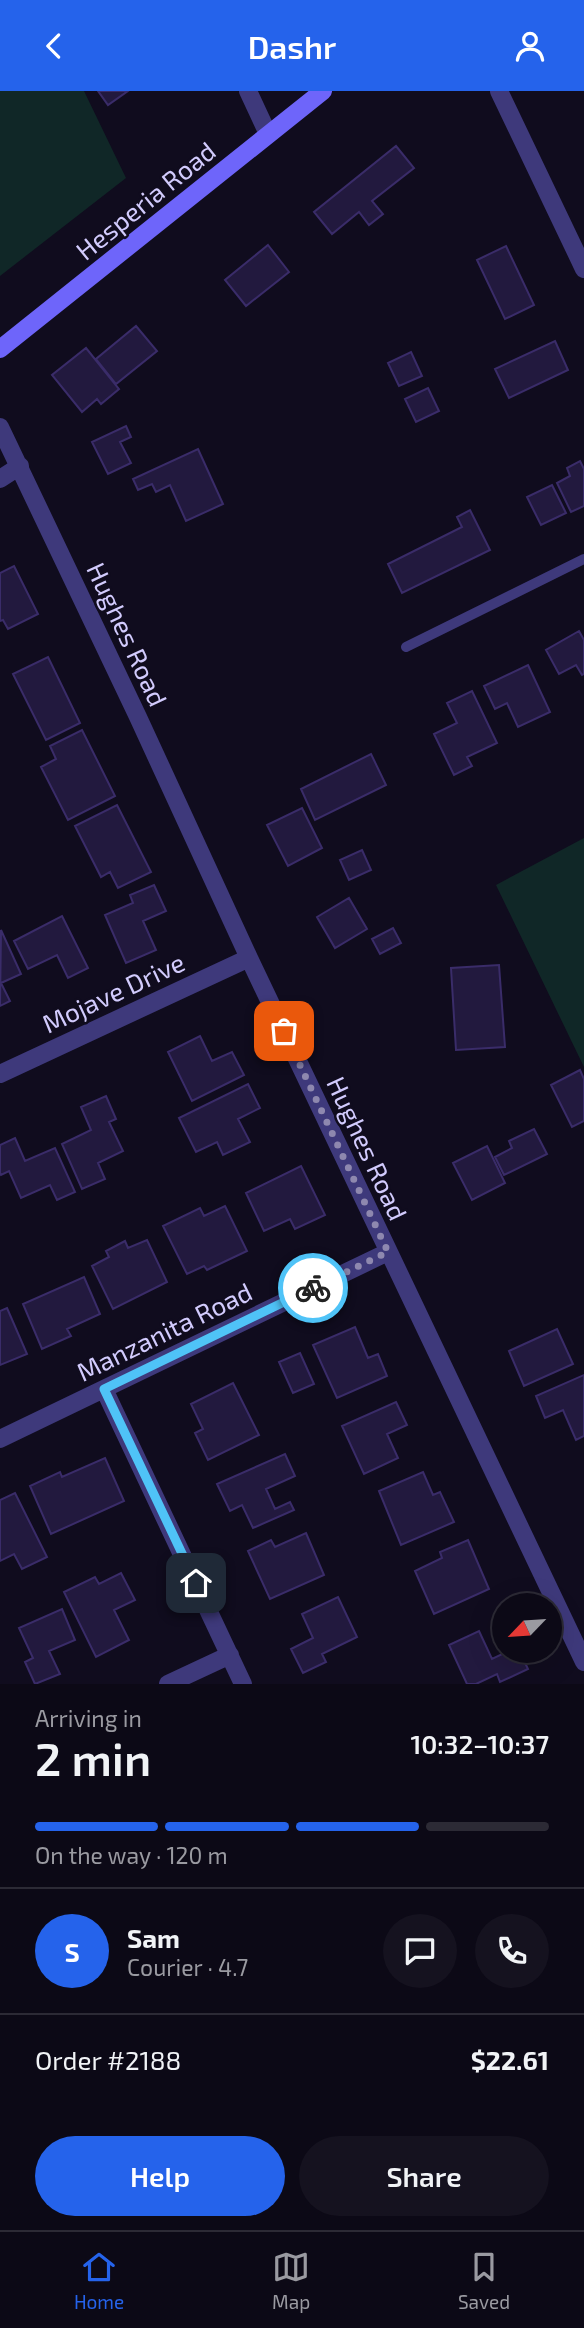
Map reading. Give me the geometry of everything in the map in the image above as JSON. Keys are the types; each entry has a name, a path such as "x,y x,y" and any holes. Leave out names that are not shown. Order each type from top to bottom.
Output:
{"main road":[{"name":"Hesperia Road","path":"0,349 323,91"}],"street":[{"path":"248,91 268,134"},
{"path":"499,91 584,269"},
{"name":"Hughes Road","path":"0,427 584,1662"},
{"path":"0,478 20,466"},
{"name":"Mojave Drive","path":"0,1074 249,957"},
{"name":"Manzanita Road","path":"0,1439 388,1252"},
{"path":"104,1389 243,1684"},
{"path":"168,1684 230,1655"}],"lane":[{"path":"406,647 584,559"}],"green space":[{"path":"0,91 84,91 126,178 0,276"},
{"path":"584,838 584,1067 496,885"}],"building":[{"path":"98,91 128,91 108,105"},
{"path":"396,146 414,168 372,201 383,214 369,225 359,212 332,234 314,212"},
{"path":"268,245 289,272 246,306 225,280"},
{"path":"506,246 534,305 505,319 477,260"},
{"path":"136,326 157,351 116,384 96,359"},
{"path":"555,341 568,370 509,398 495,369"},
{"path":"86,348 119,389 101,404 97,399 82,412 52,375"},
{"path":"411,352 422,376 399,386 388,363"},
{"path":"428,388 439,411 416,422 405,399"},
{"path":"126,426 131,437 120,442 131,463 108,474 92,442"},
{"path":"198,449 223,504 186,521 170,485 156,492 152,484 138,490 133,479"},
{"path":"580,461 584,469 584,506 571,512 557,483 570,476 567,468"},
{"path":"552,485 566,513 541,525 527,497"},
{"path":"470,510 490,550 402,593 388,564 462,527 457,517"},
{"path":"14,566 38,614 8,629 3,620 0,621 0,573"},
{"path":"579,631 584,640 584,674 582,675 576,665 559,674 546,650"},
{"path":"48,657 80,723 46,740 13,674"},
{"path":"528,665 550,712 518,727 507,703 495,709 484,686"},
{"path":"472,691 497,743 467,757 472,766 454,775 434,734 457,723 447,703"},
{"path":"82,730 115,796 68,820 41,767 56,759 50,746"},
{"path":"371,754 386,785 315,820 301,789"},
{"path":"117,805 151,872 118,888 110,872 101,877 75,826"},
{"path":"302,808 322,848 288,866 267,825"},
{"path":"362,850 371,870 349,880 340,860"},
{"path":"154,885 166,911 143,921 156,950 126,963 105,915 133,903 130,895"},
{"path":"349,898 367,929 335,948 317,917"},
{"path":"62,916 88,968 68,978 57,955 28,969 14,941"},
{"path":"393,928 401,943 380,954 372,939"},
{"path":"1,930 21,974 1,983 10,1001 0,1006"},
{"path":"499,965 505,1047 456,1050 451,968"},
{"path":"200,1036 212,1061 232,1052 244,1075 192,1101 168,1052"},
{"path":"580,1070 584,1079 584,1121 572,1127 551,1085"},
{"path":"248,1084 260,1108 238,1119 250,1142 223,1155 217,1142 196,1152 179,1118"},
{"path":"106,1096 116,1119 109,1122 123,1151 98,1163 105,1179 82,1189 62,1144 91,1130 81,1107"},
{"path":"534,1129 547,1154 504,1175 495,1157 512,1148 509,1141"},
{"path":"15,1138 25,1161 55,1148 75,1192 57,1200 50,1185 21,1198 9,1171 1,1175 0,1173 0,1145"},
{"path":"487,1146 505,1183 472,1200 453,1163"},
{"path":"301,1166 325,1215 295,1229 290,1219 264,1231 246,1193"},
{"path":"225,1206 247,1251 207,1270 204,1266 187,1274 163,1226 200,1208 204,1216"},
{"path":"147,1240 167,1282 113,1309 92,1266 109,1257 106,1251 125,1241 128,1248"},
{"path":"84,1277 100,1314 67,1329 71,1336 42,1349 23,1304"},
{"path":"7,1308 27,1354 0,1365 0,1311"},
{"path":"355,1327 368,1358 378,1354 387,1376 337,1398 313,1345"},
{"path":"557,1329 573,1364 524,1386 509,1351"},
{"path":"300,1353 314,1384 293,1393 279,1362"},
{"path":"584,1375 584,1436 576,1440 563,1410 545,1418 536,1396"},
{"path":"233,1383 259,1435 208,1460 195,1433 203,1429 191,1404"},
{"path":"396,1402 407,1425 387,1434 398,1458 364,1474 342,1426"},
{"path":"285,1454 295,1476 266,1489 275,1509 290,1502 294,1510 253,1528 242,1505 230,1511 217,1484"},
{"path":"105,1458 124,1501 51,1534 30,1486 60,1472 62,1477"},
{"path":"423,1472 433,1495 440,1492 454,1522 401,1545 379,1491"},
{"path":"15,1493 47,1557 22,1569 14,1554 0,1561 0,1500"},
{"path":"306,1533 324,1575 270,1599 248,1551 271,1540 275,1547"},
{"path":"468,1540 489,1589 434,1614 415,1571 442,1558 440,1552"},
{"path":"121,1573 135,1600 114,1610 129,1640 96,1657 64,1592 95,1577 99,1584"},
{"path":"338,1597 357,1637 322,1654 326,1662 303,1673 291,1649 313,1638 302,1614"},
{"path":"62,1609 75,1640 49,1651 60,1674 35,1684 25,1662 33,1658 19,1628"},
{"path":"479,1631 492,1663 525,1663 528,1669 500,1682 497,1674 476,1684 467,1684 449,1645"}],"way so far":[{"path":"284,1031 388,1252 313,1288"}],"route":[{"path":"196,1583 104,1389 313,1288"}]}
